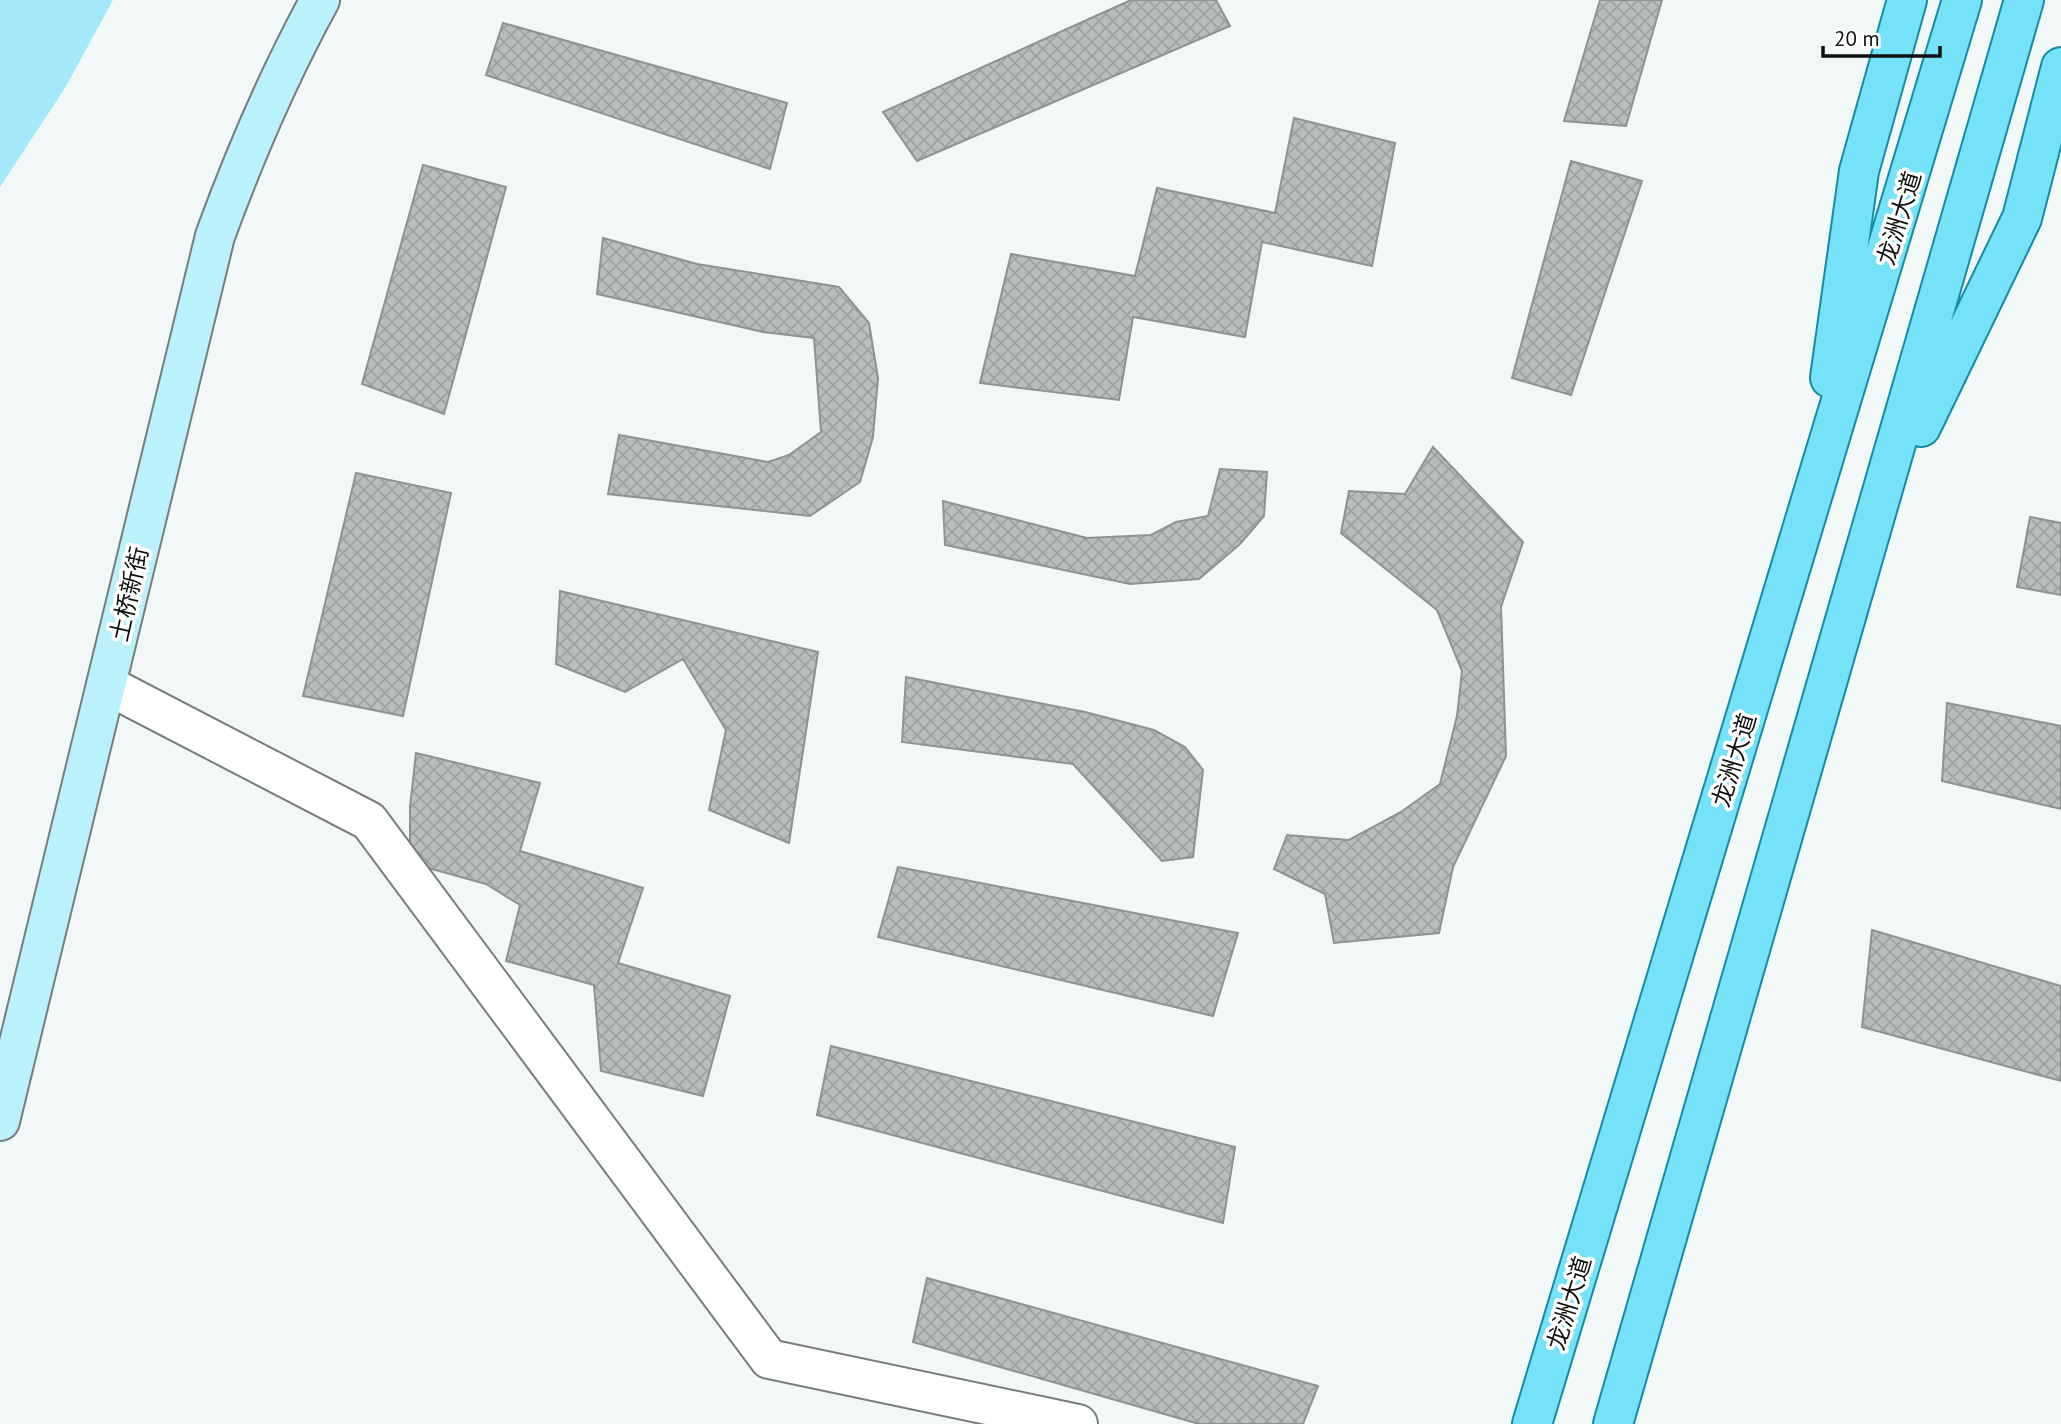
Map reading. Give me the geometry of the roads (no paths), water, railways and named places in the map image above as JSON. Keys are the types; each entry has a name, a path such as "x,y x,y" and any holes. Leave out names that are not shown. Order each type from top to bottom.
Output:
{"main road":[{"path":"1813,501 1859,171 1906,0"},
{"name":"龙洲大道","path":"1532,1424 1813,501 1962,0"},
{"path":"1613,1424 2024,0"},
{"path":"1874,523 2022,218 2061,67"}],"street":[{"name":"土桥新街","path":"0,1121 215,236 247,149 280,74 320,0"},
{"name":"土桥新街","path":"280,74 335,0"},
{"path":"107,685 369,821 769,1359 1078,1424"}],"water":[{"path":"0,0 113,0 65,88 0,187"}]}
